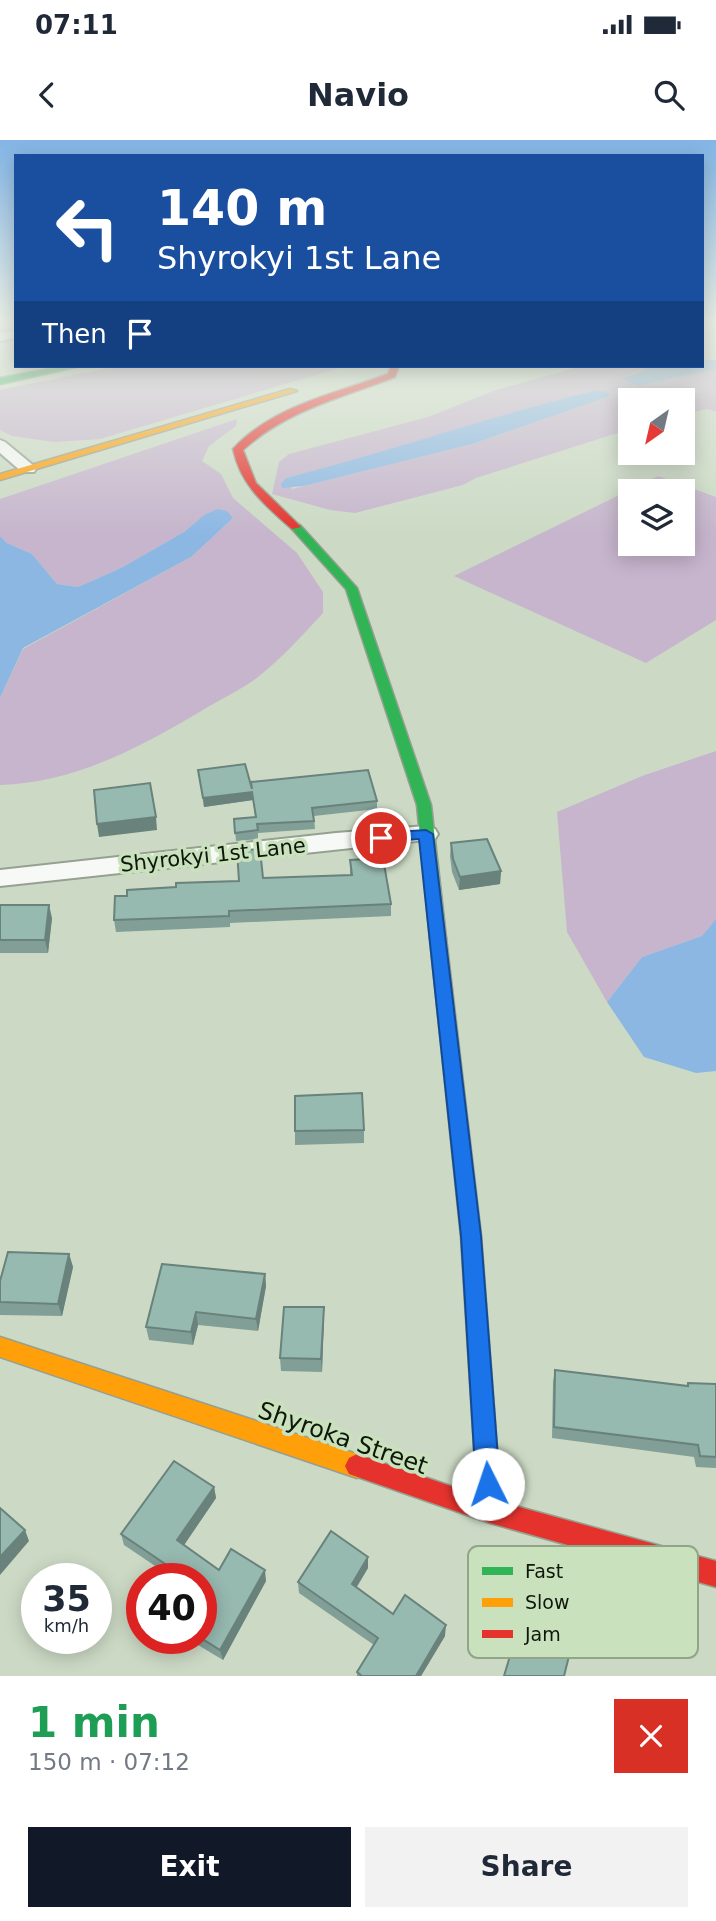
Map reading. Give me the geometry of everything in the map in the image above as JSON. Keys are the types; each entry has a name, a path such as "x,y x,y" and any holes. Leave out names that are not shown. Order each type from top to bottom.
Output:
{"main road":[{"path":"0,477 292,392"},
{"path":"343,392 273,417 249,435 238,449 241,467 254,491 301,531 351,588 424,805 471,1236 490,1511"},
{"name":"Shyroka Street","path":"0,1347 490,1511 616,1546"},
{"name":"Shyroka Street","path":"698,1569 716,1574"}],"street":[{"path":"0,445 28,469"},
{"name":"Shyrokyi 1st Lane","path":"0,878 336,841 426,834"}],"shaded area":[{"path":"0,392 259,392 100,439 54,442 12,436 0,430"},
{"path":"492,392 591,392 286,478 292,489 472,444 609,396 596,392 618,392 618,433 476,478 463,485 355,513 330,510 272,494 279,462 289,454 428,417"},
{"path":"695,392 716,392 716,412 707,409 695,412"},
{"path":"237,419 236,426 209,446 202,461 221,474 233,498 297,553 323,592 323,613 258,677 155,737 81,770 28,783 0,785 0,698 23,649 191,557 233,518 204,515 184,532 121,568 78,587 57,584 32,554 7,543 0,536 0,499"},
{"path":"695,489 716,497 716,620 646,663 454,576 618,496 618,556 695,556"},
{"path":"716,751 716,919 702,936 642,957 607,1002 567,932 557,812 642,776"}],"water":[{"path":"591,392 606,392 610,396 472,444 304,486 282,488 281,484 286,478"},
{"path":"218,509 227,511 233,518 191,557 23,648 0,698 0,536 7,543 32,554 57,584 78,587 121,568 184,532 204,515"},
{"path":"716,919 716,1071 696,1073 644,1057 607,1002 642,957 702,936"}],"building":[{"path":"245,764 252,789 251,782 368,770 377,801 312,808 314,821 257,824 258,830 235,833 234,819 256,817 252,792 203,798 198,770"},
{"path":"150,783 156,817 97,824 94,790"},
{"path":"487,839 501,871 460,877 453,859 451,843"},
{"path":"260,849 263,878 352,875 350,860 383,858 391,904 229,911 229,916 114,920 115,896 127,896 127,890 176,887 176,883 239,881 237,851"},
{"path":"0,905 49,905 45,940 0,940"},
{"path":"362,1093 364,1130 295,1131 295,1096"},
{"path":"8,1252 69,1254 58,1304 0,1302 0,1281"},
{"path":"162,1264 265,1274 256,1319 196,1312 191,1332 146,1327"},
{"path":"284,1307 324,1307 321,1359 280,1358"},
{"path":"555,1370 688,1386 688,1383 716,1384 716,1457 700,1456 698,1445 554,1427"},
{"path":"174,1461 214,1487 177,1540 209,1563 164,1563 121,1534"},
{"path":"0,1508 25,1530 0,1557"},
{"path":"331,1531 368,1557 352,1584 393,1614 405,1595 446,1625 416,1676 362,1676 357,1672 378,1638 298,1582"},
{"path":"231,1549 265,1570 220,1650 217,1648 217,1569 219,1570"},
{"path":"509,1658 568,1658 564,1676 504,1676"}],"traffic: fast":[{"path":"296,527 351,588 424,805 438,938"}],"traffic: slow":[{"path":"0,477 291,392"},
{"path":"0,1347 357,1466"}],"traffic: jam":[{"path":"296,527 267,502 252,484 241,463 238,449 274,421 346,392"},
{"path":"438,938 471,1236 490,1511"},
{"path":"357,1466 490,1511 616,1546"},
{"path":"698,1569 716,1574"}],"route":[{"path":"381,838 426,834 471,1236 488,1484"}]}
